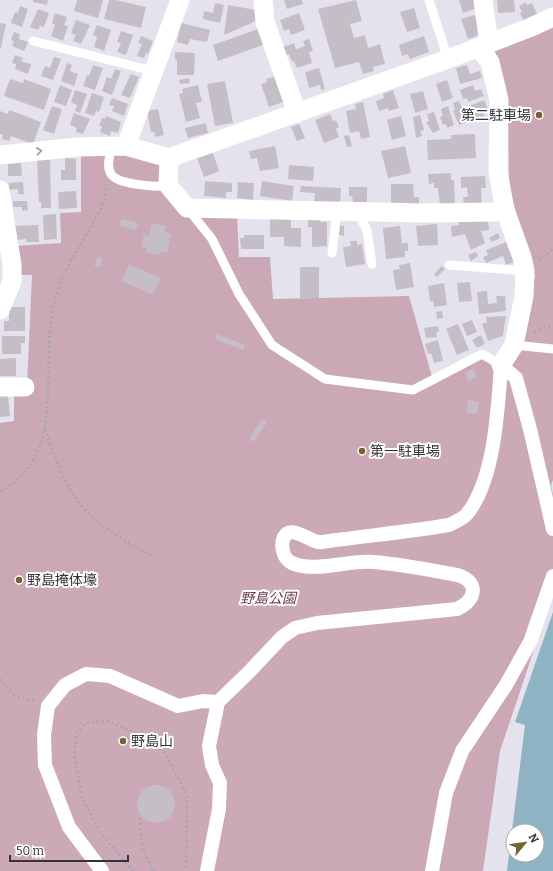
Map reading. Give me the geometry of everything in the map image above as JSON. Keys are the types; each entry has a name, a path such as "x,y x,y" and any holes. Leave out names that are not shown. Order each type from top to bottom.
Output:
{"street":[{"path":"119,146 153,71 180,0"},
{"path":"207,871 219,809 220,783 212,765 209,746 218,702 282,637 295,628 317,623 457,608 470,601 473,594 472,587 465,577 372,561 302,567 290,562 284,554 282,543 285,535 290,532 295,532 318,543 448,525 466,515 476,500 485,479 498,406 501,365 514,345 524,296 525,271 522,257 505,210 498,170 499,100 490,62 484,46 483,0"},
{"path":"259,1 297,113"},
{"path":"0,155 78,147 119,146 169,158 484,46 553,17"},
{"path":"169,158 168,185 187,208 426,213 495,212 505,210"},
{"path":"0,190 12,265 12,281 0,310"},
{"path":"501,365 516,378 530,429 553,530"},
{"path":"0,387 25,387"},
{"path":"432,871 446,793 462,751 506,685 530,642 553,576"},
{"path":"102,871 69,827 45,765 44,736 48,706 64,685 86,674 110,676 178,706 203,701 218,702"}],"lane":[{"path":"428,0 448,59"},
{"path":"33,41 153,71"},
{"path":"119,146 108,167 111,175 117,181 160,187 168,185"},
{"path":"187,208 212,239 239,294 272,345 325,379 413,390 482,354 501,365"},
{"path":"332,253 337,211"},
{"path":"358,212 367,231 372,264"},
{"path":"449,265 525,271"},
{"path":"514,345 553,349"}],"path":[{"path":"0,491 8,487 25,472 38,452 45,428 51,320 55,298 62,275 72,255 101,209 111,175"},
{"path":"45,428 57,462 77,499 97,521 132,546 155,557"},
{"path":"0,679 13,694 48,706"},
{"path":"133,871 102,835 82,798 74,754 77,732 86,723 107,721 147,738 164,752 187,794 186,871"},
{"path":"140,818 142,849 154,871"}],"green space":[{"name":"野島公園","path":"553,23 553,480 551,485 553,495 553,593 500,751 483,871 0,871 0,423 14,421 14,390 27,385 32,275 20,275 15,246 61,243 60,213 81,212 81,153 125,153 162,165 187,214 237,215 239,257 270,257 273,299 409,296 434,384 481,359 516,360 535,276 509,188 508,99 495,51"},
{"path":"553,300 553,455 537,487 552,554 541,591 514,652 471,690 400,744 382,767 418,820 408,871 0,871 0,590 79,573 166,604 201,531 286,406 305,399 314,426 290,471 326,480 394,472 426,478 460,441 486,404 531,387 552,375 524,356 531,326 544,302"}],"water":[{"path":"553,612 553,871 507,871 508,863 545,863 545,823 513,823 525,725 515,722"}],"building":[{"path":"33,0 48,0 47,5 33,2"},
{"path":"77,0 103,0 98,18 74,11"},
{"path":"109,0 116,0 146,7 141,28 104,19"},
{"path":"284,0 302,0 303,4 287,9"},
{"path":"356,0 362,21 350,24 354,38 365,35 368,48 380,44 385,64 373,67 374,71 363,74 359,62 335,68 318,9"},
{"path":"459,0 475,0 478,8 463,13"},
{"path":"497,0 514,0 515,12 498,13"},
{"path":"526,2 527,5 532,3 539,18 525,24 520,13 522,12 519,6"},
{"path":"215,3 224,5 220,23 203,19 204,11 213,13"},
{"path":"228,5 256,10 256,21 224,35"},
{"path":"20,6 28,9 22,27 11,23 15,12 18,13"},
{"path":"414,8 420,28 407,32 400,12"},
{"path":"38,9 49,13 44,27 40,26 38,30 30,27"},
{"path":"55,13 67,17 64,25 68,26 63,41 51,36 55,25 52,23"},
{"path":"299,13 305,30 291,35 289,29 284,31 280,20"},
{"path":"475,15 482,34 468,39 461,19"},
{"path":"76,20 90,25 81,44 73,41 76,35 71,33"},
{"path":"0,23 6,24 1,48 0,48"},
{"path":"181,23 210,30 207,42 190,39 188,45 177,42"},
{"path":"97,25 111,30 104,51 94,47 97,37 93,35"},
{"path":"260,28 266,44 218,61 213,45"},
{"path":"121,31 133,35 126,55 117,52 121,43 117,42"},
{"path":"14,32 20,34 19,39 28,42 24,51 12,46 14,41 11,40"},
{"path":"141,36 153,41 148,54 146,53 144,58 137,56 142,44 138,43"},
{"path":"424,36 429,52 410,59 408,54 402,56 399,45"},
{"path":"309,39 313,51 309,52 312,63 297,68 294,61 292,62 289,54 286,55 283,47 294,43 296,49 305,46 303,41"},
{"path":"175,52 195,53 194,75 177,75 177,60 175,60"},
{"path":"15,55 23,58 21,61 31,64 28,74 15,69 16,64 12,63"},
{"path":"54,57 61,59 53,80 41,76 45,66 50,68"},
{"path":"67,63 72,65 70,71 78,74 74,86 61,81"},
{"path":"93,65 103,68 95,90 83,86"},
{"path":"467,65 470,74 480,71 482,78 460,84 456,68"},
{"path":"319,68 325,89 321,90 320,85 309,88 305,72"},
{"path":"115,69 121,71 112,95 102,91 107,77 111,79"},
{"path":"131,74 139,77 130,98 121,95"},
{"path":"278,76 286,101 269,107 261,84 267,82 266,79"},
{"path":"189,78 190,83 180,84 179,80"},
{"path":"10,79 23,83 24,79 51,89 44,110 4,96"},
{"path":"447,80 453,98 442,102 436,84"},
{"path":"225,81 233,123 215,126 207,84"},
{"path":"60,85 72,90 66,106 54,102"},
{"path":"198,85 202,102 196,103 200,118 186,122 179,94 183,93 182,89"},
{"path":"473,85 475,91 481,89 484,96 468,102 467,98 463,99 460,90"},
{"path":"75,90 87,94 80,113 75,111 77,105 71,102"},
{"path":"393,90 399,108 389,111 388,108 379,111 376,101 384,98 383,94"},
{"path":"423,91 428,109 415,113 410,94"},
{"path":"92,93 104,97 99,112 96,111 94,116 85,113"},
{"path":"112,98 128,104 124,116 112,111 114,106 109,105"},
{"path":"484,100 488,109 483,111 485,116 474,120 469,106"},
{"path":"459,101 468,122 459,125 453,111 455,110 453,103"},
{"path":"363,102 370,137 361,139 359,131 350,133 346,111 356,109 355,104"},
{"path":"52,106 62,109 54,134 43,130"},
{"path":"448,106 454,125 447,128 446,124 443,125 440,117 443,116 441,109"},
{"path":"158,109 164,135 156,137 154,132 151,132 147,111"},
{"path":"9,110 41,122 33,144 11,136 9,141 2,139 3,135 0,134 0,111 8,114"},
{"path":"434,112 440,130 433,133 426,122 429,121 427,114"},
{"path":"74,113 90,119 83,134 76,132 77,128 70,125"},
{"path":"330,114 333,121 336,120 339,127 336,129 339,137 324,143 315,120"},
{"path":"420,115 424,130 420,131 422,136 416,138 413,117"},
{"path":"106,116 121,122 118,133 111,131 110,136 100,132 102,126 99,126 102,118 105,119"},
{"path":"401,116 406,136 392,140 387,120"},
{"path":"206,123 208,133 188,138 185,128"},
{"path":"299,124 305,138 297,141 291,127"},
{"path":"475,134 476,158 428,160 427,140 451,139 451,135"},
{"path":"349,135 352,146 347,147 344,136"},
{"path":"275,146 279,168 260,171 257,158 251,159 249,151"},
{"path":"405,146 411,173 388,178 381,151"},
{"path":"213,153 219,171 204,177 197,158"},
{"path":"65,158 76,159 76,180 61,180 61,170 65,170"},
{"path":"37,160 50,160 51,208 41,208 41,202 39,202"},
{"path":"21,163 22,176 8,176 8,164"},
{"path":"289,165 314,167 313,181 288,179"},
{"path":"451,173 451,180 454,180 455,204 440,205 438,188 434,188 434,183 429,184 428,174"},
{"path":"485,176 486,188 481,188 482,206 464,208 463,197 468,197 467,187 461,188 461,177"},
{"path":"205,181 232,183 232,192 226,192 226,198 204,196"},
{"path":"262,181 294,186 292,201 260,196"},
{"path":"23,182 24,194 18,194 18,189 9,190 9,183"},
{"path":"238,182 254,183 253,200 237,198"},
{"path":"391,184 413,184 414,197 419,197 419,206 391,204"},
{"path":"301,186 341,188 340,205 314,203 315,193 300,192"},
{"path":"349,187 367,187 367,202 353,202 352,196 349,196"},
{"path":"76,191 77,208 59,209 58,192"},
{"path":"13,201 27,201 28,210 22,211 22,207 13,207"},
{"path":"56,214 57,239 44,240 43,215"},
{"path":"270,217 291,217 291,228 301,228 301,247 284,246 284,237 270,237"},
{"path":"308,217 320,217 320,222 327,222 327,246 312,247 312,227 308,227"},
{"path":"488,218 489,230 481,231 485,243 471,250 465,234 452,237 451,226 459,225 459,220"},
{"path":"121,219 138,223 136,230 120,226"},
{"path":"152,223 166,226 164,232 171,234 167,253 160,251 159,255 146,252 147,248 141,247 144,235 149,236"},
{"path":"437,224 438,245 418,246 416,226"},
{"path":"38,225 39,242 26,242 26,239 14,240 13,226"},
{"path":"340,225 344,226 344,236 339,235"},
{"path":"400,226 402,243 408,243 408,251 405,251 405,257 386,259 383,228"},
{"path":"498,233 500,238 492,242 489,238"},
{"path":"244,235 264,235 264,249 241,249 240,238 244,238"},
{"path":"350,241 357,241 357,245 362,244 365,264 346,267 343,247 351,246"},
{"path":"506,242 514,262 506,265 503,256 486,263 483,257 488,255 486,250"},
{"path":"476,252 478,256 471,261 468,255"},
{"path":"98,257 103,259 99,268 94,265"},
{"path":"410,263 414,287 396,290 393,270 400,269 399,265"},
{"path":"129,264 161,278 153,295 122,281"},
{"path":"442,266 445,269 437,277 434,274"},
{"path":"300,267 319,267 319,298 300,298"},
{"path":"470,282 472,301 459,302 457,283"},
{"path":"444,283 447,305 434,307 433,301 430,301 428,286"},
{"path":"487,291 488,304 497,303 496,296 505,296 506,311 479,314 477,292"},
{"path":"9,307 25,307 25,331 4,331 4,321 9,321"},
{"path":"442,311 443,318 437,319 436,312"},
{"path":"506,316 503,336 488,341 482,324 487,322 486,317"},
{"path":"472,320 477,332 467,336 462,324"},
{"path":"458,324 469,350 457,355 446,329"},
{"path":"438,326 439,332 436,333 437,337 426,338 424,328"},
{"path":"217,334 245,345 243,350 215,339"},
{"path":"481,335 485,344 477,348 472,340"},
{"path":"2,336 25,336 25,343 21,343 21,354 2,354"},
{"path":"438,340 443,361 434,363 431,353 428,354 425,344"},
{"path":"16,358 16,376 0,376 0,359"},
{"path":"473,369 477,376 469,381 465,373"},
{"path":"8,395 10,416 0,417 0,396"},
{"path":"468,400 479,402 477,414 467,413"},
{"path":"262,419 267,422 254,442 249,438"},
{"path":"152,785 160,785 170,790 174,797 174,811 170,818 160,823 152,823 142,818 140,815 137,808 137,800 142,790 145,788"}],"place":[{"name":"第二駐車場","path":"539,115"},
{"name":"第一駐車場","path":"362,451"},
{"name":"野島掩体壕","path":"19,580"},
{"name":"野島山","path":"123,741"}]}
